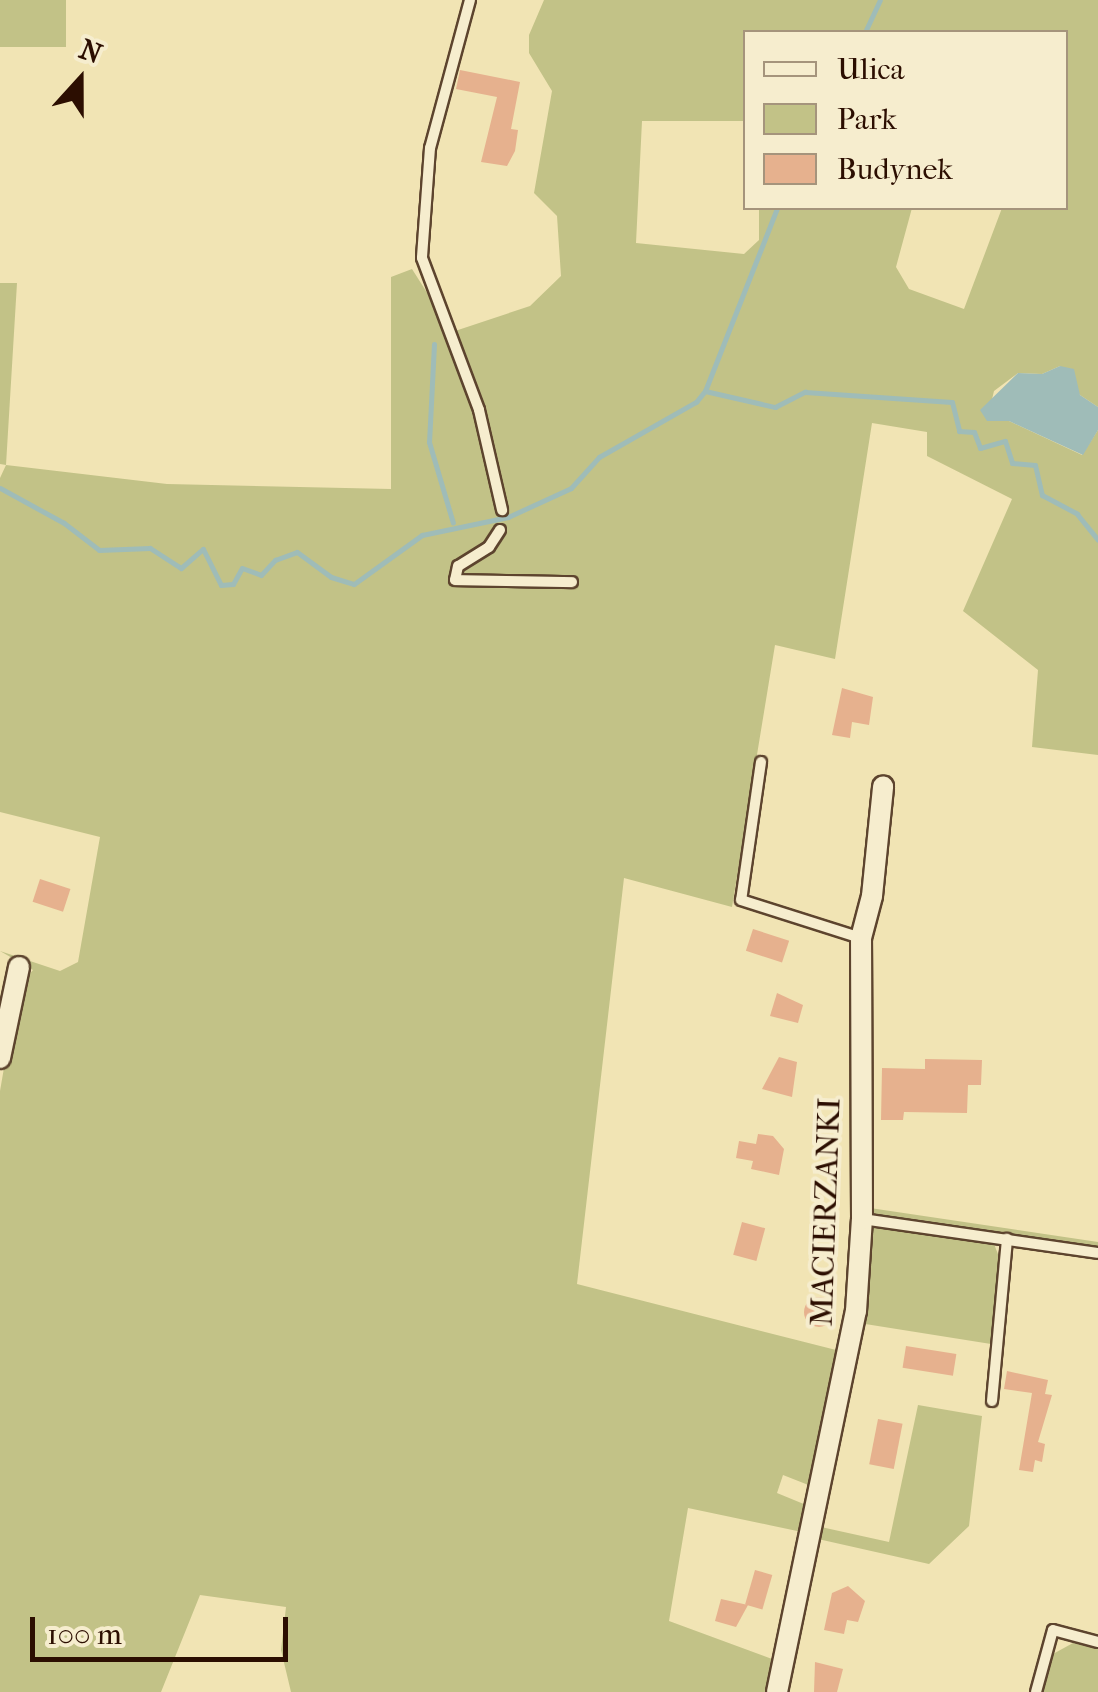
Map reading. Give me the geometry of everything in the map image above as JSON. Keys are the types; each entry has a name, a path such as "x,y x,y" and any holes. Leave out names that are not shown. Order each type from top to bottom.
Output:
{"street":[{"name":"MACIERZANKI","path":"777,1692 848,1372 862,1218 860,938 872,896 883,787"},
{"path":"0,1058 16,966"}],"lane":[{"path":"470,0 430,148 422,258 478,410 502,510"},
{"path":"500,530 489,548 458,566 456,580 572,582"},
{"path":"760,762 741,900 860,938"},
{"path":"862,1218 1098,1253"},
{"path":"992,1401 1007,1239"},
{"path":"1036,1692 1053,1630 1098,1642"}],"green space":[{"path":"0,0 66,0 66,47 0,47"},
{"path":"544,0 1098,0 1098,407 1080,395 1060,366 1042,374 1018,373 994,391 987,420 1009,421 1082,455 1098,430 1098,755 1032,747 1038,670 963,611 1012,499 927,456 927,432 872,423 835,659 775,645 732,907 624,878 577,1284 840,1351 845,1312 852,1311 816,1488 783,1475 777,1493 811,1507 802,1532 688,1508 669,1621 780,1662 773,1692 291,1692 281,1650 286,1607 200,1595 161,1692 0,1692 0,1091 18,987 33,970 0,951 60,971 78,962 100,837 0,812 0,478 6,465 167,484 391,489 391,277 412,269 452,332 530,306 561,276 557,216 534,193 552,91 529,53 529,35"},
{"path":"0,283 17,283 6,465 0,464"},
{"path":"870,1208 1098,1242 1098,1250 874,1215"},
{"path":"877,1224 994,1244 1001,1262 991,1344 859,1323 871,1227"},
{"path":"918,1405 982,1416 969,1526 929,1564 818,1539 821,1527 889,1542"},
{"path":"1073,1643 1098,1649 1098,1692 1043,1692 1053,1654"}],"water":[{"path":"1060,366 1074,369 1080,395 1098,407 1098,430 1083,455 1009,421 987,421 980,410 1018,373 1042,374"}],"building":[{"path":"460,70 520,82 511,129 518,130 515,151 507,166 481,162 497,97 456,89"},
{"path":"842,688 873,697 869,725 852,722 850,738 832,735"},
{"path":"40,879 70,889 63,912 33,902"},
{"path":"753,929 789,941 782,963 746,951"},
{"path":"777,993 803,1005 798,1023 770,1016"},
{"path":"779,1057 797,1062 792,1097 762,1089"},
{"path":"925,1059 982,1060 981,1085 968,1085 967,1113 904,1112 903,1120 881,1120 882,1068 925,1069"},
{"path":"758,1134 773,1136 784,1149 779,1175 751,1169 753,1161 736,1158 739,1141 756,1144"},
{"path":"742,1222 765,1228 756,1261 733,1255"},
{"path":"819,1297 830,1301 834,1312 830,1323 819,1327 808,1323 804,1312 808,1301"},
{"path":"906,1346 956,1354 953,1376 903,1368"},
{"path":"1007,1371 1048,1380 1045,1394 1052,1395 1038,1442 1045,1444 1042,1462 1035,1460 1033,1472 1019,1470 1032,1393 1004,1389"},
{"path":"878,1419 903,1424 894,1469 869,1464"},
{"path":"755,1570 772,1575 762,1610 745,1605"},
{"path":"848,1586 865,1601 858,1622 847,1620 844,1634 824,1630 832,1593"},
{"path":"721,1599 748,1605 736,1627 715,1621"},
{"path":"815,1662 843,1669 837,1692 814,1692"}],"waterway":[{"path":"866,30 880,0"},
{"path":"705,391 776,210"},
{"path":"434,344 429,442 453,523"},
{"path":"0,488 64,523 99,550 150,548 181,568 203,549 221,585 233,584 242,568 261,575 275,560 297,552 331,577 354,584 422,535 508,517 571,488 599,457 696,402 705,391 775,407 805,392 952,402 959,431 974,432 980,448 1005,441 1012,463 1035,465 1042,495 1077,514 1098,540"}]}
